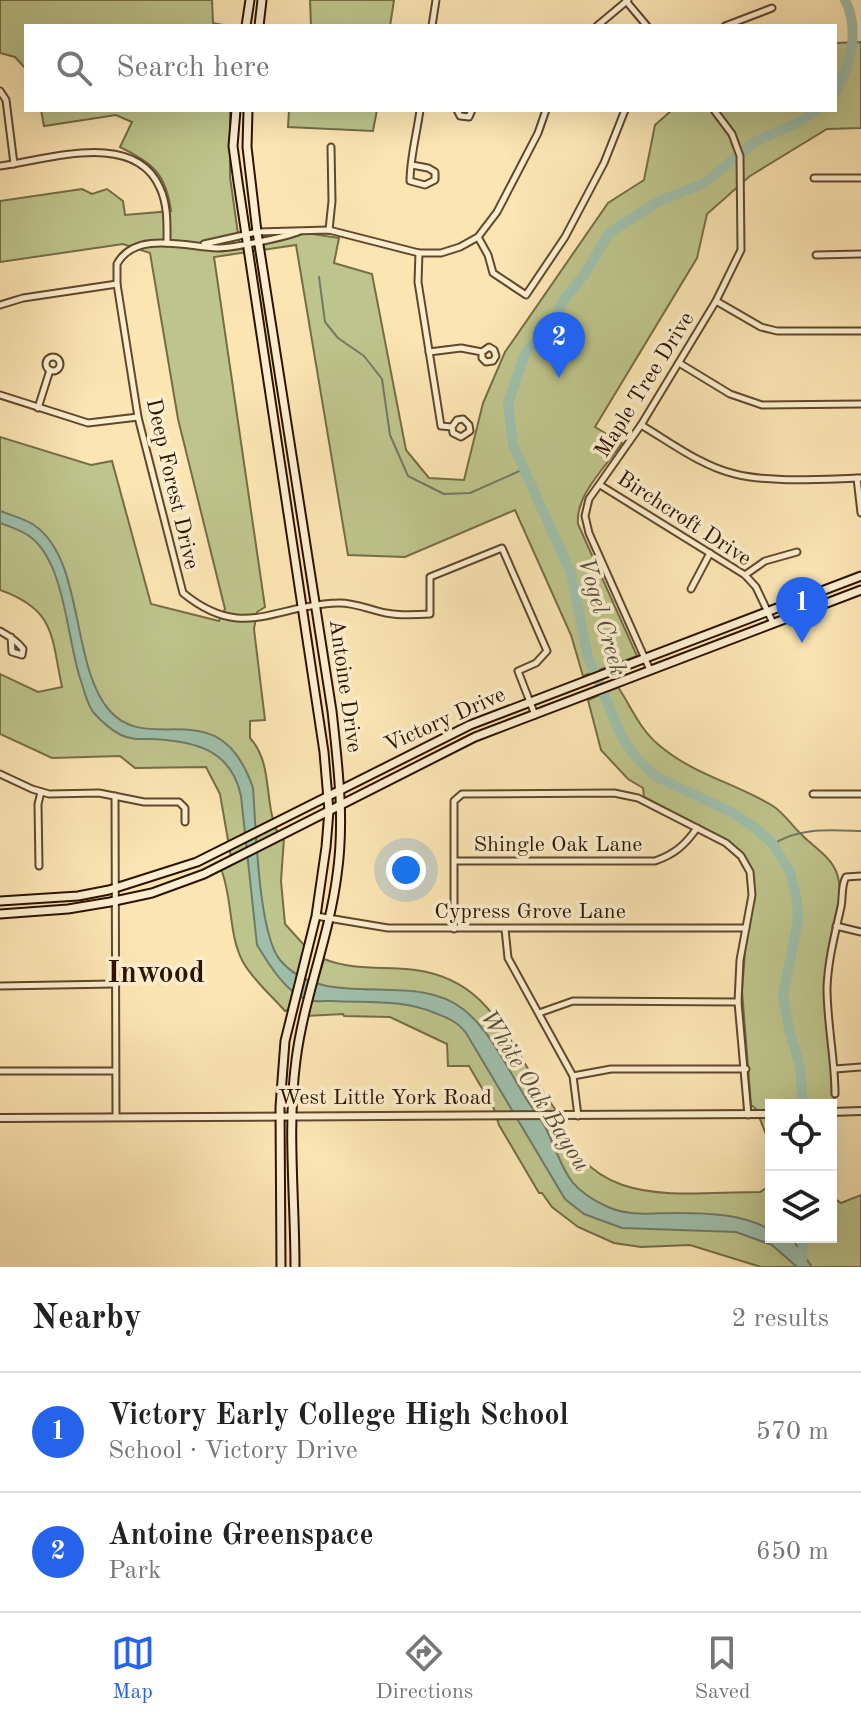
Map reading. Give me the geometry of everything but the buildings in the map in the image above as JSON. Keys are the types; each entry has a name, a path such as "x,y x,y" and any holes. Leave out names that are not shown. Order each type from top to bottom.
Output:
{"main road":[{"path":"246,24 250,0"},
{"path":"259,24 262,0"},
{"name":"Antoine Drive","path":"236,112 233,146 324,752 329,811 316,916 285,1041 280,1117 281,1267"},
{"name":"Antoine Drive","path":"248,112 247,147 258,236 341,790 338,873 296,1064 292,1117 295,1267"},
{"path":"233,146 247,147"},
{"path":"258,318 270,316"},
{"path":"270,396 282,394"},
{"path":"286,501 299,499"},
{"name":"Victory Drive","path":"0,901 78,896 114,889 197,862 470,725 861,576"},
{"name":"Victory Drive","path":"0,914 68,909 152,893 204,874 475,737 861,590"},
{"path":"313,683 326,679"},
{"path":"411,754 418,764"},
{"path":"197,862 204,874"},
{"path":"281,1176 294,1177"}],"street":[{"path":"432,24 436,0"},
{"path":"599,24 627,1 645,24"},
{"path":"730,24 772,8"},
{"path":"0,91 6,100 14,164"},
{"path":"412,165 432,169 435,180 425,185 410,181 412,165 420,112"},
{"path":"0,305 23,298 117,284 117,264 123,255 133,249 167,243 202,245 279,230 329,230 419,253 441,253 460,247 478,237 497,212 545,112"},
{"path":"478,237 493,273 526,295 565,237 604,163 624,112"},
{"name":"Maple Tree Drive","path":"650,671 586,524 586,504 641,425 679,363 716,301 741,250 740,156 732,134 716,112"},
{"path":"329,230 331,147"},
{"path":"0,166 101,151 123,154 146,168 160,187 166,207 167,243"},
{"path":"814,178 861,178"},
{"path":"419,253 418,282 441,426 452,427"},
{"path":"816,255 861,254"},
{"name":"Deep Forest Drive","path":"117,284 138,417 183,593 204,608 228,618 267,618 315,605 341,602 388,614 430,614 430,577 502,548 547,651 536,663 518,671 530,702"},
{"path":"716,301 761,327 777,331 861,331"},
{"path":"429,352 461,348 482,352"},
{"path":"679,363 730,394 762,405 861,404"},
{"path":"38,408 50,370"},
{"path":"0,395 88,423 138,417"},
{"path":"641,425 702,461 733,474 752,478 859,478 861,513"},
{"name":"Birchcroft Drive","path":"600,485 745,575 756,587 773,623"},
{"path":"745,575 765,561 797,552"},
{"path":"691,589 710,553"},
{"path":"0,631 11,637"},
{"path":"530,702 535,715"},
{"path":"0,774 41,792 99,793 144,802 179,802 185,808 185,822"},
{"path":"39,866 38,804 41,792"},
{"path":"454,929 454,801 462,794 614,793 638,798 726,843 741,856 750,872 752,895 738,1002 748,1115"},
{"path":"813,794 861,794"},
{"path":"115,796 116,1117"},
{"name":"Shingle Oak Lane","path":"455,861 655,861 670,856 684,846 697,828"},
{"path":"835,1094 827,989 829,962 844,880 846,877 861,876"},
{"name":"Cypress Grove Lane","path":"316,916 388,928 746,928"},
{"path":"836,926 861,932"},
{"path":"505,929 508,958 573,1076 578,1116"},
{"path":"0,986 114,984"},
{"path":"539,1013 573,1001 738,1002"},
{"path":"835,1069 861,1067"},
{"path":"573,1076 611,1069 746,1069"},
{"path":"0,1071 115,1071"},
{"path":"837,1112 861,1111"},
{"name":"West Little York Road","path":"0,1118 765,1114"}],"green space":[{"path":"0,0 212,0 213,23 218,24 24,24 24,67 15,57 0,53"},
{"path":"310,0 394,0 390,24 311,24"},
{"path":"861,42 861,128 827,129 750,176 707,214 697,258 595,427 622,443 586,492 578,513 578,524 637,656 583,676 571,635 515,510 405,557 348,555 296,245 214,257 265,607 257,612 254,629 265,720 250,721 250,738 263,761 275,827 281,839 284,838 281,881 285,924 305,946 288,1010 285,1011 252,975 238,951 221,869 232,863 220,794 206,767 135,768 120,756 52,758 0,734 0,674 38,692 62,687 52,639 41,616 32,606 0,590 0,437 91,465 112,461 151,604 219,621 225,609 178,419 150,253 123,244 0,262 0,201 82,189 92,194 107,189 123,201 125,215 171,211 165,187 156,171 141,158 120,147 132,122 116,115 44,126 41,112 230,112 230,177 240,248 306,233 339,238 334,263 372,274 406,450 429,478 464,480 483,403 505,352 608,203 644,180 655,125 670,112 837,112 837,43"},
{"path":"289,112 377,112 373,131 288,127"},
{"path":"618,687 642,726 660,746 687,764 773,806 834,867 840,894 828,952 825,1005 834,1099 765,1099 765,1132 756,1109 751,1105 742,991 746,939 754,897 751,869 743,854 727,840 644,797 643,788 628,779 601,750 588,700"},
{"path":"324,959 369,968 415,970 453,981 482,1002 504,1029 555,1109 570,1142 589,1165 612,1181 666,1193 760,1192 765,1189 765,1243 837,1243 837,1200 841,1203 861,1195 861,1267 761,1267 690,1245 641,1247 614,1243 578,1227 539,1193 469,1066 448,1066 447,1044 390,1017 343,1014 307,1016"}],"shaded area":[{"path":"0,511 34,525 50,541 62,562 70,587 88,667 109,710 126,723 144,728 203,732 222,740 239,758 253,788 263,904 267,927 280,960 299,976 320,984 419,992 442,998 463,1009 483,1029 499,1053 544,1125 568,1176 582,1192 614,1209 632,1213 714,1214 749,1221 765,1227 765,1242 736,1232 622,1228 584,1214 565,1199 466,1033 456,1023 410,1006 384,1002 313,1001 292,991 278,977 257,945 241,796 229,768 220,758 196,746 125,737 93,712 80,678 64,604 52,567 33,539 0,523"},
{"path":"766,1243 795,1243 812,1267 797,1267"}],"waterway":[{"name":"Vogel Creek","path":"837,89 852,47 852,23 845,0"},
{"name":"Vogel Creek","path":"803,1099 800,1066 783,996 798,921 790,872 773,844 753,826 731,812 657,777 637,759 622,737 588,657 571,573 513,445 508,404 525,353 554,320 565,298 584,275 609,233 659,201 703,184 756,141 800,122 814,112"},
{"path":"319,277 325,322 338,338 364,356 382,379 390,435 408,476 444,494 470,493 524,469"},
{"path":"773,844 805,832 861,831"},
{"name":"Vogel Creek","path":"802,1261 803,1243"}],"place":[{"name":"Antoine Greenspace","path":"559,378"},
{"name":"Victory Early College High School","path":"802,643"}],"district":[{"name":"Inwood","path":"156,974"}],"water label":[{"name":"White Oak Bayou","path":"534,1091"}]}
